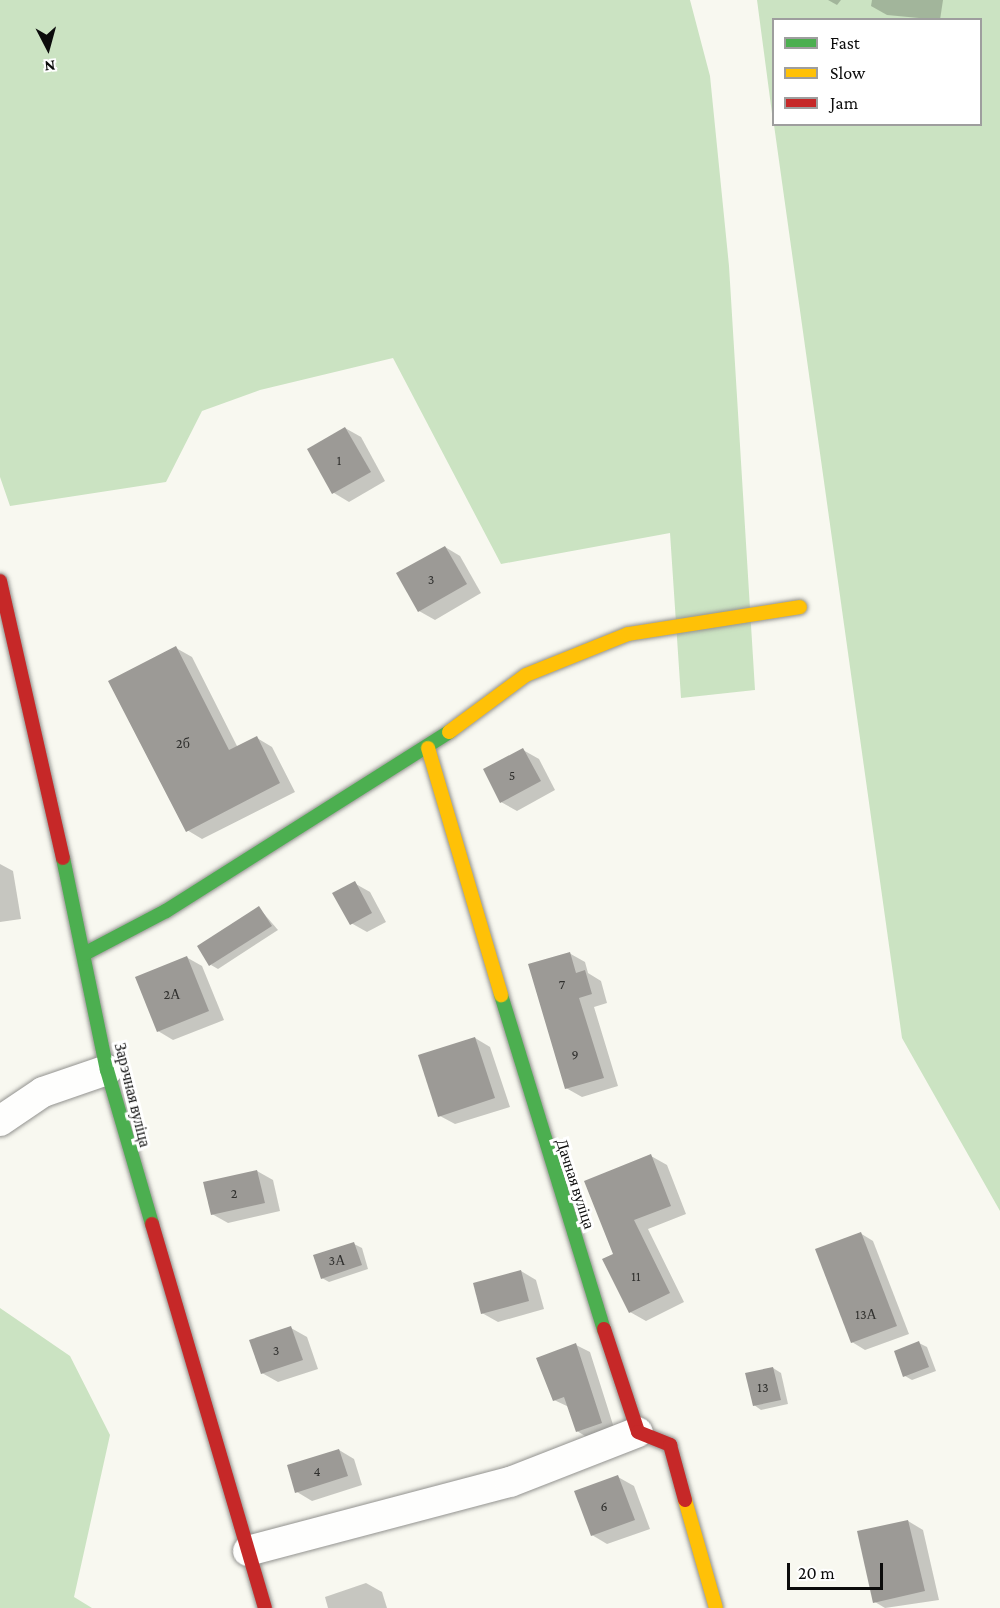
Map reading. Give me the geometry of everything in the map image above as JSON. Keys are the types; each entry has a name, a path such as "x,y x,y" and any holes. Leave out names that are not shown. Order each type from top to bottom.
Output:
{"street":[{"name":"Зарэчная вуліца","path":"0,581 39,740 107,1070 265,1608"},
{"path":"84,954 166,911 428,748 526,675 628,634 800,608"},
{"name":"Дачная вуліца","path":"428,748 547,1152 638,1432"},
{"path":"0,1121 43,1092 107,1070"},
{"path":"248,1551 510,1482 638,1432 670,1445 716,1608"}],"green space":[{"path":"0,0 690,0 710,76 729,266 755,690 681,698 670,533 501,564 393,358 260,390 202,411 166,482 10,506 0,477"},
{"path":"757,0 1000,0 1000,1211 902,1038 774,126 982,126 982,18 772,18 772,113"},
{"path":"0,1308 70,1356 110,1435 74,1597 92,1608 0,1608"}],"building":[{"path":"345,427 371,472 332,494 307,449"},
{"path":"445,546 467,584 418,612 396,573"},
{"path":"176,646 229,750 257,736 280,783 186,832 108,681"},
{"path":"523,748 541,781 500,803 483,769"},
{"path":"355,881 372,913 350,925 332,893"},
{"path":"259,906 272,926 209,966 197,946"},
{"path":"570,952 576,973 585,970 592,994 579,998 604,1078 565,1089 528,964"},
{"path":"187,956 209,1011 157,1032 135,977"},
{"path":"475,1037 495,1098 438,1117 418,1055"},
{"path":"651,1154 671,1206 634,1220 670,1293 629,1313 602,1259 613,1254 584,1181"},
{"path":"257,1170 265,1203 211,1215 203,1182"},
{"path":"861,1232 897,1326 851,1343 815,1249"},
{"path":"354,1242 362,1265 321,1279 313,1255"},
{"path":"521,1270 529,1301 481,1314 473,1283"},
{"path":"291,1326 303,1360 261,1374 249,1340"},
{"path":"919,1341 929,1367 903,1377 894,1351"},
{"path":"576,1343 602,1423 576,1432 564,1397 553,1401 536,1358"},
{"path":"773,1367 781,1400 753,1406 745,1373"},
{"path":"339,1449 348,1476 295,1493 287,1465"},
{"path":"618,1475 635,1520 591,1536 574,1491"},
{"path":"908,1520 925,1591 873,1603 857,1531"}],"traffic: fast":[{"path":"84,954 166,911 449,732"},
{"path":"63,858 107,1070 152,1224"},
{"path":"501,995 604,1329"}],"traffic: slow":[{"path":"449,732 526,675 628,634 800,607"},
{"path":"428,748 501,995"},
{"path":"685,1500 716,1608"}],"traffic: jam":[{"path":"0,581 63,858"},
{"path":"152,1224 265,1608"},
{"path":"604,1329 638,1432 670,1445 685,1500"}]}
